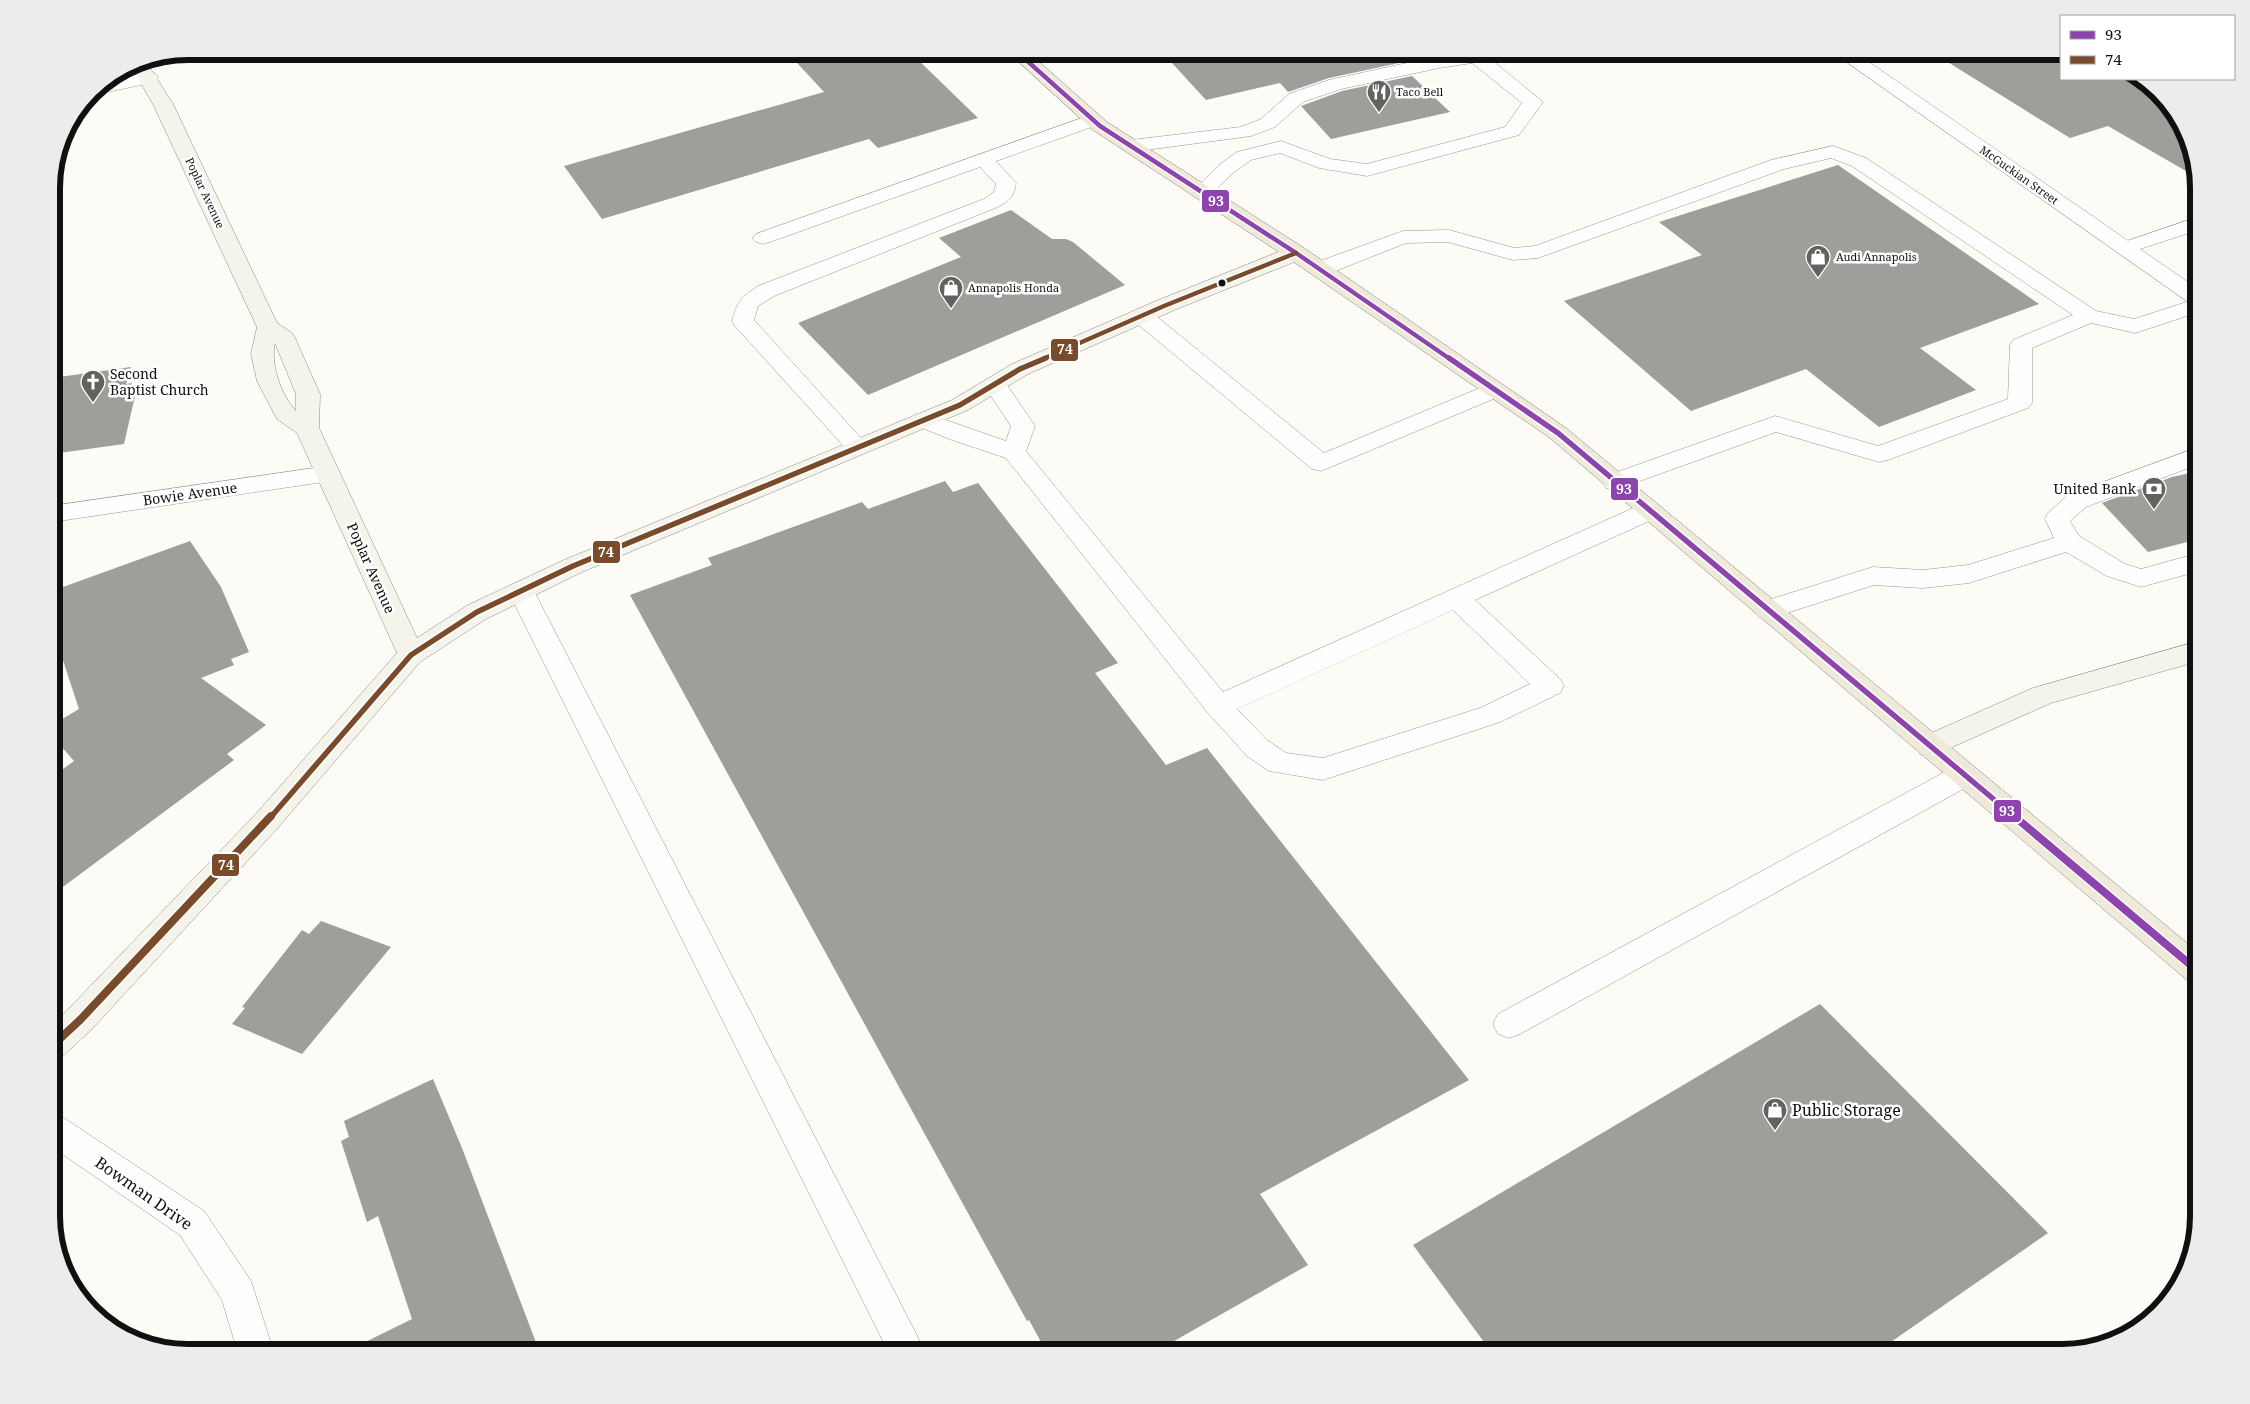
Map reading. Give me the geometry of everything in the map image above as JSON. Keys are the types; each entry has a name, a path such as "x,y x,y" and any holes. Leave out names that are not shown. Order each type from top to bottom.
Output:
{"main road":[{"path":"1026,60 1093,120 1296,252 1558,433 2190,964"}],"street":[{"path":"1131,146 1244,132 1264,124 1296,98 1336,84 1454,60"},
{"path":"1264,124 1281,147 1326,164 1367,170 1512,131 1533,102 1480,60"},
{"name":"McGuckian Street","path":"1853,60 2190,293"},
{"path":"123,78 143,70"},
{"name":"Poplar Avenue","path":"143,70 167,113 268,327 284,338 308,394 307,428 411,655"},
{"path":"763,238 1093,120"},
{"path":"1202,192 1244,156 1281,147"},
{"path":"1320,269 1402,237 1449,236 1513,254 1538,252 1778,164 1833,152 1859,162 2089,316 2135,326 2190,307"},
{"path":"857,447 743,322 748,303 766,291 998,199 1004,195 1006,184 983,159"},
{"path":"2125,248 2190,226"},
{"path":"60,1038 87,1013 265,823 411,655 477,612 573,566 960,405 1020,370 1142,316 1296,252"},
{"path":"1142,316 1321,463 1495,390"},
{"path":"1615,482 1774,424 1880,454 2020,403 2021,345 2089,316"},
{"path":"268,327 262,344 265,373 280,406 288,418 307,428"},
{"path":"995,384 1023,426 1014,452"},
{"path":"923,420 1014,452 1218,706 1257,748 1279,763 1323,769 1490,716 1550,686 1456,598"},
{"path":"2190,458 2077,501 2057,519 2069,542 2116,570 2142,578 2190,565"},
{"name":"Bowie Avenue","path":"60,513 328,474"},
{"path":"1218,706 1649,510"},
{"path":"1768,610 1873,576 1923,579 1969,574 2069,542"},
{"path":"522,591 903,1344"},
{"path":"1930,746 2043,695 2190,654"},
{"path":"1509,1024 1964,775"},
{"name":"Bowman Drive","path":"60,1134 192,1223 238,1292 253,1344"}],"building":[{"path":"794,60 918,60 978,118 878,148 869,139 602,219 564,166 824,92"},
{"path":"1169,60 1396,60 1399,63 1329,78 1288,92 1280,83 1206,100"},
{"path":"1944,60 2060,60 2060,80 2130,80 2146,92 2168,117 2183,147 2189,173 2108,126 2070,138"},
{"name":"Taco Bell","path":"1412,76 1450,112 1331,139 1301,106 1342,91"},
{"name":"Audi Annapolis","path":"1838,165 2039,304 1920,348 1976,390 1879,427 1806,369 1691,411 1564,301 1702,255 1659,222"},
{"name":"Annapolis Honda","path":"1011,210 1052,239 1066,239 1073,242 1125,285 868,395 798,323 961,257 939,238"},
{"name":"Second Baptist Church","path":"131,367 126,384 132,383 129,397 135,396 124,444 60,453 60,377"},
{"name":"United Bank","path":"2190,473 2190,541 2148,552 2102,503 2172,477"},
{"path":"945,481 953,492 978,483 1118,663 1095,673 1166,765 1207,748 1469,1080 1260,1194 1308,1265 1169,1344 1042,1344 1029,1320 1027,1321 630,595 712,565 708,558 862,502 868,509"},
{"path":"190,541 221,587 249,652 231,659 234,665 201,678 266,725 227,754 234,760 60,889 60,771 74,761 60,745 60,720 79,709 60,651 60,588"},
{"path":"321,921 391,947 302,1054 232,1024 245,1008 242,1007 302,930 309,934"},
{"name":"Public Storage","path":"1820,1004 2048,1233 1888,1344 1485,1344 1413,1245"},
{"path":"433,1079 462,1148 537,1344 361,1344 412,1319 378,1216 367,1222 341,1141 349,1137 344,1121"}],"transit line":[{"name":"93","path":"1026,60 1100,126 1296,253 1558,433 2190,964"},
{"name":"74","path":"60,1039 80,1020 265,823 411,655 477,612 573,566 960,405 1020,369 1164,306 1296,253"}],"place":[{"name":"Taco Bell","path":"1379,113"},
{"name":"Audi Annapolis","path":"1818,278"},
{"name":"Annapolis Honda","path":"951,309"},
{"name":"Second Baptist Church","path":"93,403"},
{"name":"United Bank","path":"2154,510"},
{"name":"Public Storage","path":"1775,1131"}]}
